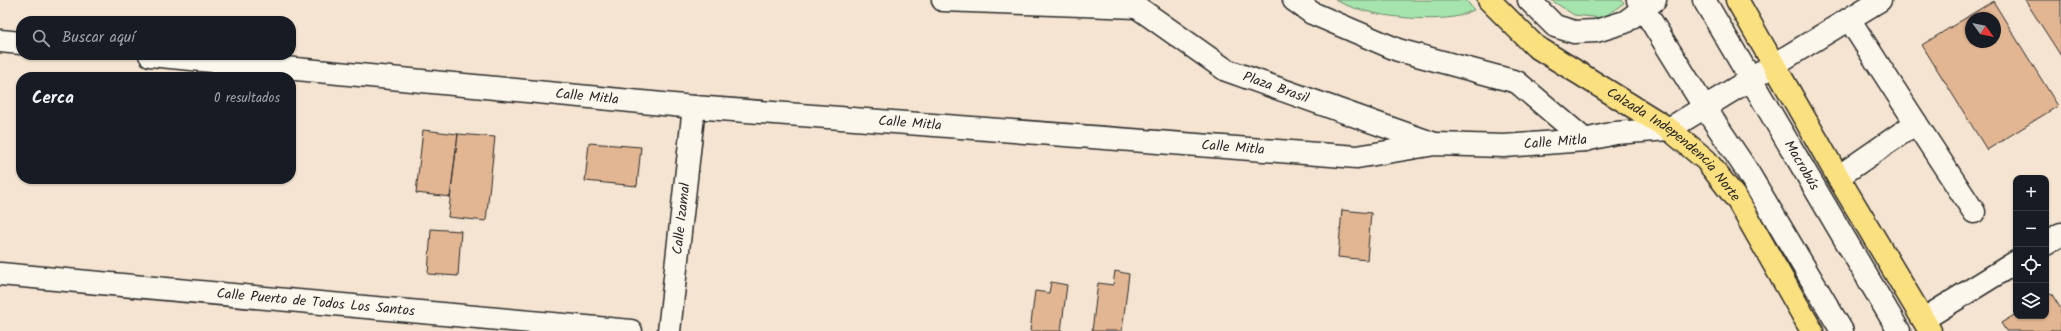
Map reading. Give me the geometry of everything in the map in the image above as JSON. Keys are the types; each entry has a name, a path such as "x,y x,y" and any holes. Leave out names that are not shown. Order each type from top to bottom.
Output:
{"main road":[{"name":"Calzada Independencia Norte","path":"1489,0 1535,46 1670,129 1706,160 1738,201 1812,331"},
{"path":"1737,0 1838,177 1927,325"}],"street":[{"path":"943,0 1135,3"},
{"path":"1294,0 1312,13 1398,50 1517,82 1585,140"},
{"path":"1528,0 1555,26 1574,32 1596,31 1625,22 1645,3 1704,108 1746,169 1842,331"},
{"name":"Macrobús","path":"1704,0 1899,331"},
{"path":"1670,129 1880,0"},
{"name":"Plaza Brasil","path":"1135,3 1226,70 1435,144"},
{"path":"1849,19 1974,212"},
{"path":"0,41 16,43"},
{"name":"Calle Mitla","path":"202,60 694,107 1357,157 1435,144 1504,146 1585,140 1615,133 1670,129"},
{"name":"Calle Izamal","path":"669,331 694,107"},
{"path":"1838,177 1916,123"},
{"path":"2049,242 2061,234"},
{"path":"1927,325 2013,264"},
{"name":"Calle Puerto de Todos Los Santos","path":"0,274 631,331"}],"green space":[{"path":"1335,0 1466,0 1474,10 1454,17 1425,19 1409,18 1377,14 1347,6"},
{"path":"1551,0 1622,0 1624,3 1603,18 1574,15"}],"building":[{"path":"2025,0 2061,0 2061,56"},
{"path":"1993,1 2000,12 1975,12"},
{"path":"2001,14 2058,106 1987,150 1922,45 1965,18 1965,48 2001,48"},
{"path":"423,130 458,134 450,197 416,193"},
{"path":"458,134 495,137 486,221 448,217"},
{"path":"589,143 641,147 637,186 585,181"},
{"path":"1342,210 1371,213 1367,260 1338,257"},
{"path":"431,229 461,231 458,276 428,274"},
{"path":"1115,271 1129,274 1122,331 1092,331 1098,283 1113,285"},
{"path":"1051,282 1067,285 1061,331 1030,331 1035,291 1049,293"},
{"path":"2051,293 2061,309 2061,331 2006,331 2001,323 2013,316 2013,319 2049,319 2049,294"}]}
